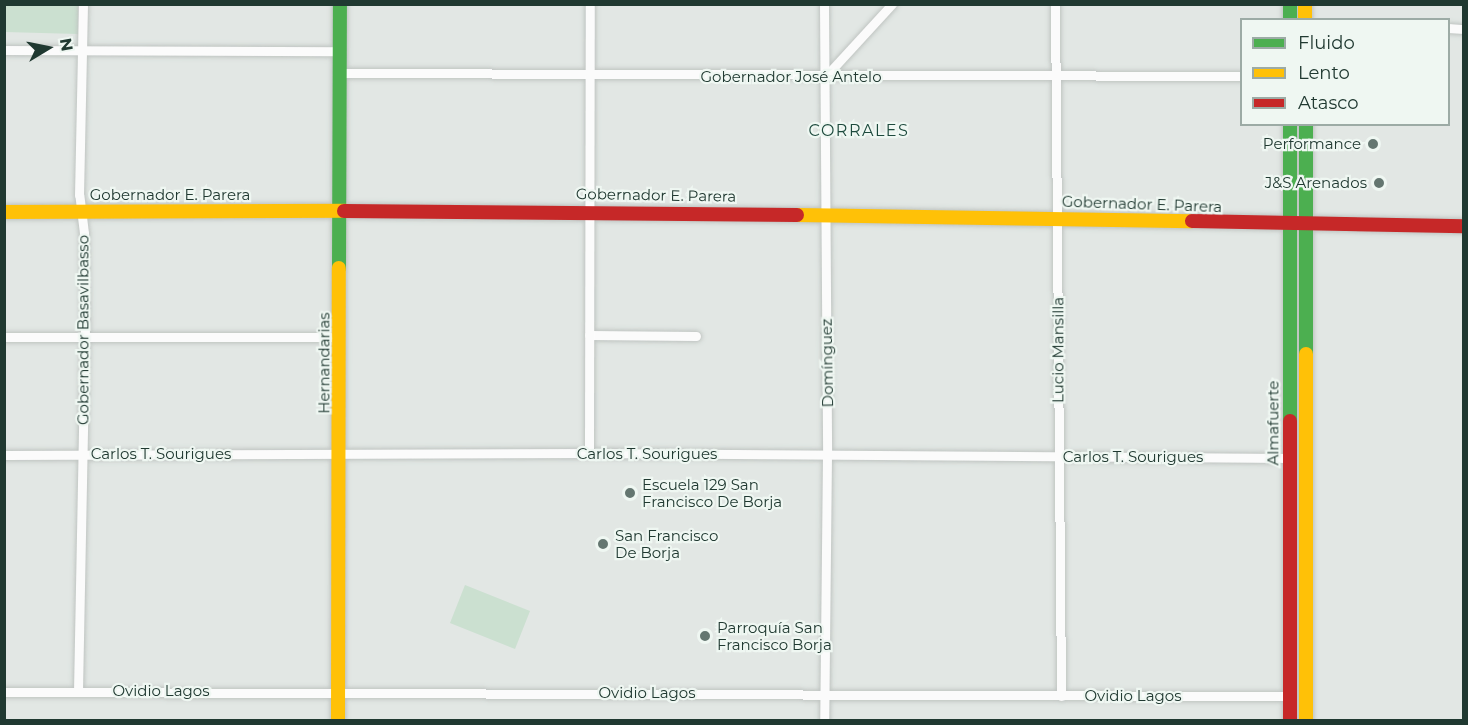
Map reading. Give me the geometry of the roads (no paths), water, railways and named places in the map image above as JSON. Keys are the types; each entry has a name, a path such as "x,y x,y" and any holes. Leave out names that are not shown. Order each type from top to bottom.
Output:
{"street":[{"name":"Gobernador Basavilbasso","path":"78,691 84,337 81,212 83,4"},
{"name":"Hernandarias","path":"338,720 340,4"},
{"path":"590,4 590,453"},
{"name":"Domínguez","path":"824,4 827,455 824,720"},
{"path":"825,77 892,4"},
{"name":"Lucio Mansilla","path":"1054,4 1058,218 1060,696"},
{"path":"4,50 340,51"},
{"name":"Gobernador José Antelo","path":"340,72 590,76 1240,76"},
{"name":"Almafuerte","path":"1290,126 1290,720"},
{"path":"1306,126 1306,720"},
{"name":"Gobernador E. Parera","path":"4,212 589,211 1058,218 1291,225 1464,226"},
{"path":"590,335 696,336"},
{"path":"4,338 340,337"},
{"name":"Carlos T. Sourigues","path":"4,454 590,453 1289,458"},
{"name":"Ovidio Lagos","path":"4,692 338,691 1290,696"}],"place":[{"name":"Performance","path":"1373,144"},
{"name":"J&S Arenados","path":"1379,183"},
{"name":"Escuela 129 San Francisco De Borja","path":"630,493"},
{"name":"San Francisco De Borja","path":"603,544"},
{"name":"Parroquía San Francisco Borja","path":"705,636"}],"district":[{"name":"CORRALES","path":"859,131"}]}
